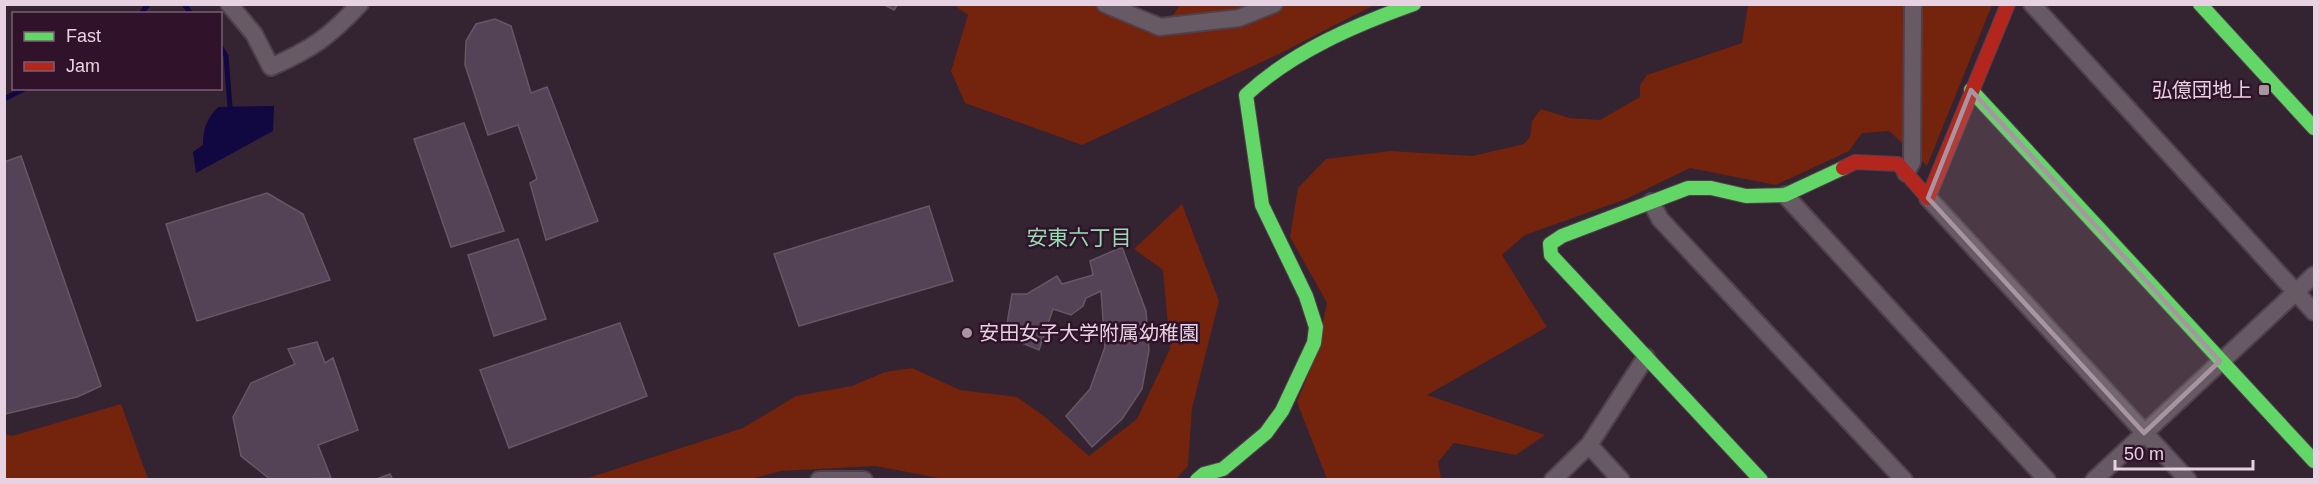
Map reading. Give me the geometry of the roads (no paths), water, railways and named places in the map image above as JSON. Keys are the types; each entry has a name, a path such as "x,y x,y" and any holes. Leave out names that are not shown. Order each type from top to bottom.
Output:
{"street":[{"path":"229,4 254,34 271,67 307,51 330,35 360,4"},
{"path":"1105,4 1160,27 1239,18 1274,4"},
{"path":"1197,480 1204,474 1223,469 1266,433 1282,411 1314,343 1316,327 1306,296 1262,205 1246,95 1260,80 1285,66 1388,12 1414,4"},
{"path":"1906,173 1912,162 1913,4"},
{"path":"1928,198 2008,4"},
{"path":"2032,4 2314,312"},
{"path":"2200,4 2314,128"},
{"path":"1971,90 2220,362 2314,461"},
{"path":"1761,480 1551,255 1550,244 1562,236 1688,188 1711,188 1746,196 1785,195 1855,162 1898,164 2188,480"},
{"path":"1785,195 2047,480"},
{"path":"1651,202 1660,219 1904,480"},
{"path":"2094,480 2314,276"},
{"path":"1553,480 1589,445 1646,357"},
{"path":"1589,445 1621,480"},
{"path":"819,480 864,480"}],"waterway":[{"path":"142,12 148,4"},
{"path":"184,4 190,12"},
{"path":"222,49 226,56 230,107"},
{"path":"4,99 22,90"}],"place":[{"name":"弘億団地上","path":"2264,90"},
{"name":"安田女子大学附属幼稚園","path":"967,333"}],"district":[{"name":"安東六丁目","path":"1079,238"}]}
